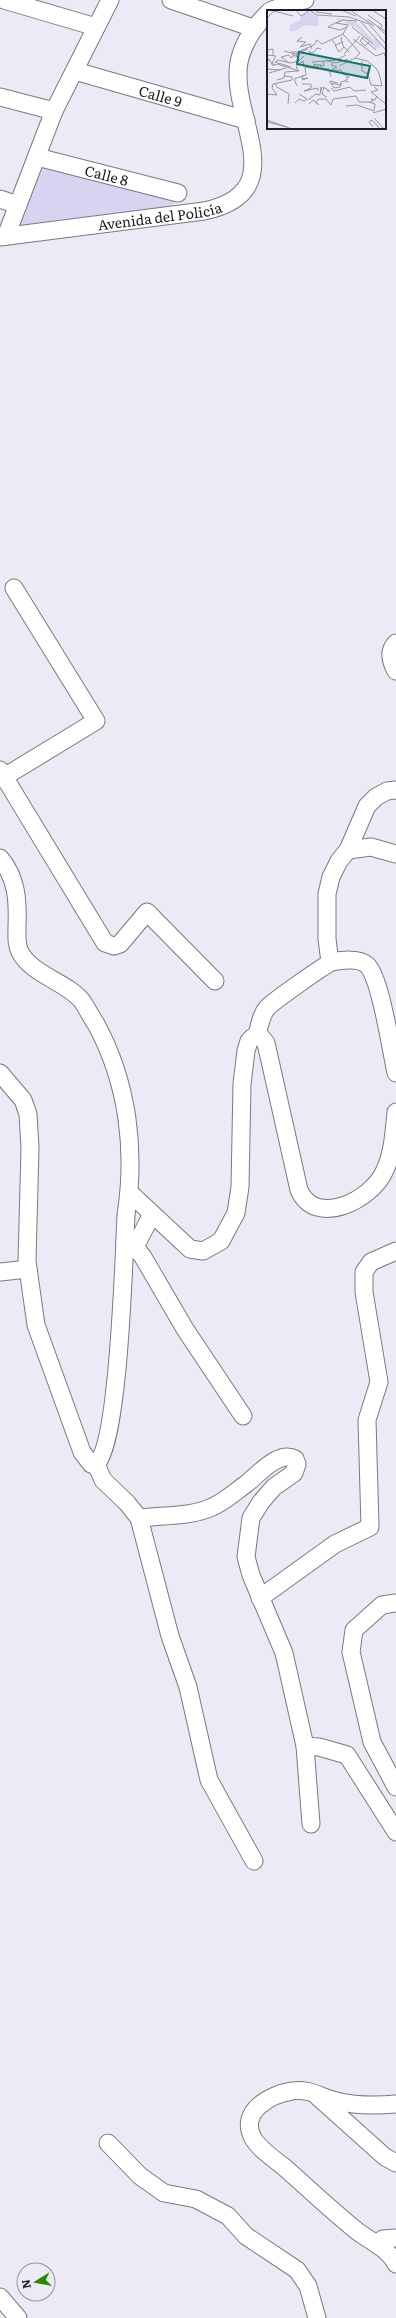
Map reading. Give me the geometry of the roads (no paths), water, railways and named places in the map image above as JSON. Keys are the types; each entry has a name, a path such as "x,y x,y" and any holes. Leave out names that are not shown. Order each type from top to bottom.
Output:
{"street":[{"path":"4,0 96,27"},
{"path":"3,237 18,205 54,111 110,0"},
{"path":"171,0 253,28"},
{"name":"Avenida del Policía","path":"274,10 290,3 305,0"},
{"name":"Avenida del Policía","path":"3,237 204,211 217,208 232,201 243,190 251,177 254,159 240,97 239,63 244,46 253,28 267,14"},
{"name":"Calle 9","path":"75,71 246,120"},
{"path":"0,97 54,111"},
{"name":"Calle 8","path":"37,157 178,193"},
{"path":"0,199 18,205"},
{"path":"14,588 96,721 2,774 105,943 114,946 120,944 147,912 215,981"},
{"path":"396,643 391,653 392,665 396,671"},
{"path":"330,962 327,939 327,894 338,861 348,850 367,806 382,794 396,790"},
{"path":"348,850 371,848 396,854"},
{"path":"0,858 9,868 18,899 17,946 21,954 33,967 81,1000 104,1039 119,1078 127,1116 131,1143 130,1244 117,1371 108,1436 101,1460 96,1464 91,1464 82,1452 36,1325 28,1269 30,1148 28,1114 23,1100 0,1073"},
{"path":"130,1193 183,1243 197,1251 209,1250 221,1241 229,1229 236,1213 240,1187 242,1084 246,1051 249,1041 253,1037 257,1036 267,1008 330,962 359,961 366,964 372,971 381,1003 396,1073"},
{"path":"257,1036 262,1038 266,1043 299,1190 302,1198 314,1207 337,1208 347,1204 373,1187 384,1173 390,1156 396,1112"},
{"path":"130,1244 152,1214"},
{"path":"130,1244 143,1257 185,1329 243,1416"},
{"path":"260,1598 334,1544 370,1528 367,1420 379,1382 364,1292 364,1272 371,1262 396,1252"},
{"path":"0,1272 28,1269"},
{"path":"139,1518 194,1513 212,1507 246,1484 269,1465 280,1459 295,1459 297,1464 294,1473 274,1487 261,1502 251,1518 246,1557 260,1598 284,1653 305,1746 311,1824"},
{"path":"96,1464 103,1480 127,1503 139,1518 170,1636 188,1687 209,1780 254,1861"},
{"path":"396,1603 382,1606 354,1630 351,1652 372,1742 396,1787"},
{"path":"305,1746 319,1747 347,1755 396,1832"},
{"path":"396,2104 366,2107 334,2101 310,2091 293,2090 271,2096 260,2103 252,2115 250,2126 253,2138 357,2231 393,2258 396,2264"},
{"path":"310,2091 384,2157 396,2162"},
{"path":"108,2143 140,2176 164,2193 196,2199 228,2216 246,2236 297,2270 308,2286 317,2318"},
{"path":"376,2244 382,2239 396,2238"},
{"path":"0,2297 18,2318"}]}
